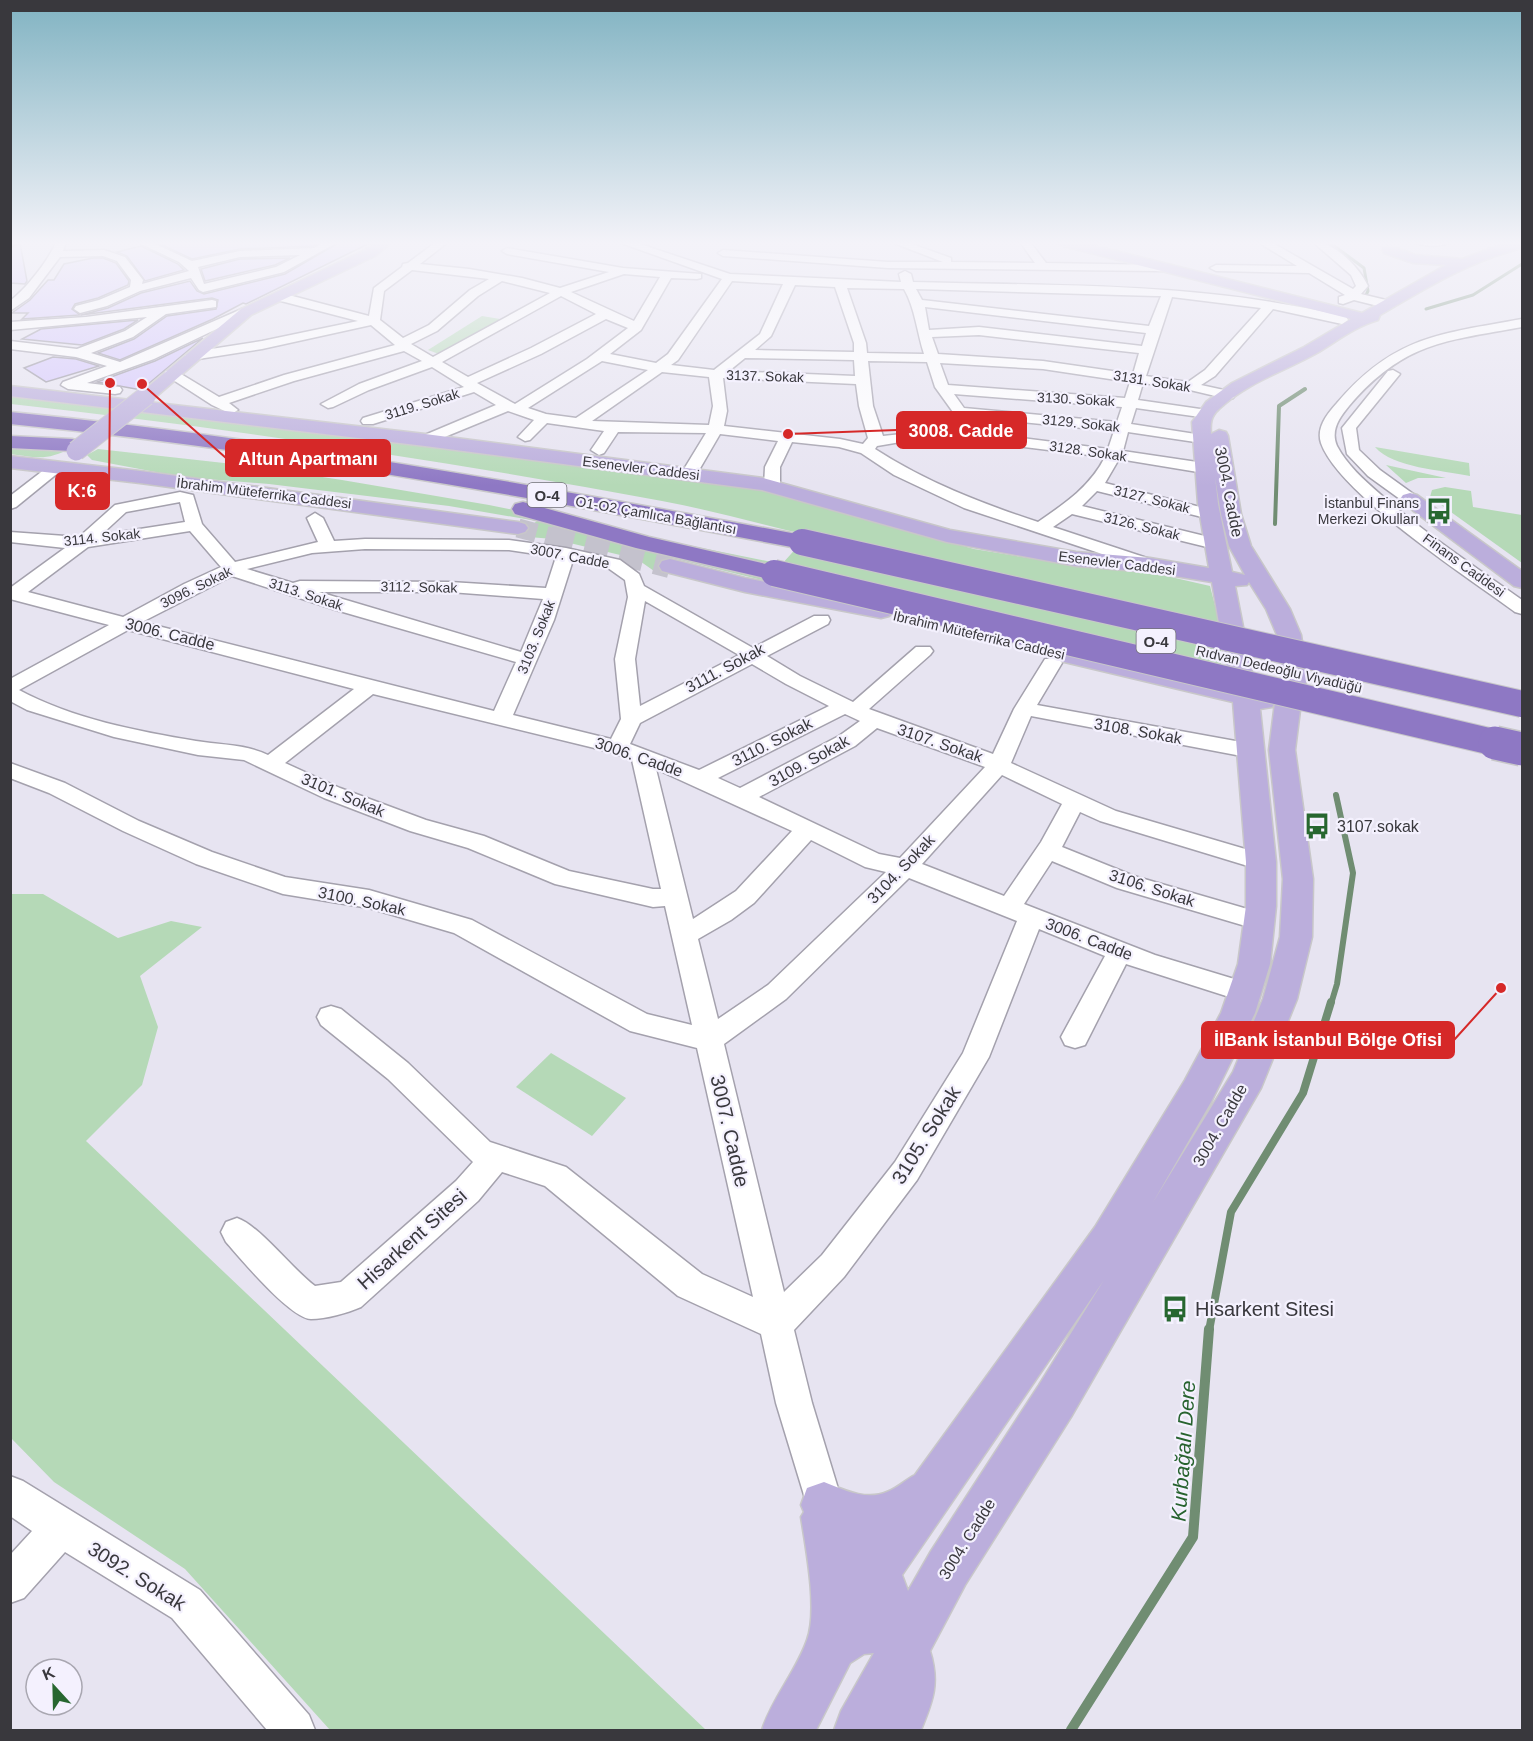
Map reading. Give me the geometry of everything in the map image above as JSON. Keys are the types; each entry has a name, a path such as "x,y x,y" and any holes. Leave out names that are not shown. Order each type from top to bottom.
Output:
{"highway":[{"path":"10,411 132,431"},
{"name":"O1-O2 Çamlıca Bağlantısı","path":"10,418 291,450 408,469 795,550"},
{"path":"10,429 90,436 501,503 605,533 795,550 1522,683"},
{"path":"10,442 96,446 265,463"},
{"path":"795,550 1522,749"},
{"name":"Rıdvan Dedeoğlu Viyadüğü","path":"795,550 1522,704"},
{"name":"Rıdvan Dedeoğlu Viyadüğü","path":"795,550 1522,726"}],"main road":[{"path":"54,469 232,323"},
{"path":"1336,323 1338,328"},
{"path":"1206,420 1338,328 1351,323"},
{"name":"3004. Cadde","path":"788,1731 832,1645 883,1607 948,1568 1059,1394 1248,1078 1280,999 1296,937 1298,891 1282,750 1288,702 1295,678 1289,634 1278,609 1240,546 1231,514 1229,490 1218,439 1224,420 1238,402 1365,323"},
{"name":"Esenevler Caddesi","path":"10,391 244,417 772,486 947,536 1058,556 1150,565 1264,588"},
{"name":"3004. Cadde","path":"860,1731 883,1607 936,1486 1109,1240 1198,1091 1238,1013 1254,964 1259,921 1261,862 1252,751 1245,698 1212,529 1206,420"},
{"name":"İbrahim Müteferrika Caddesi","path":"10,462 54,469 140,477 518,528"},
{"path":"1410,499 1522,581"},
{"name":"İbrahim Müteferrika Caddesi","path":"670,566 745,585 855,605 1270,704 1288,702"},
{"path":"824,1505 843,1516 870,1521 889,1516 915,1503 936,1486"},
{"path":"824,1505 844,1560 856,1583 883,1607 909,1665 909,1697 894,1731"},
{"path":"824,1505 836,1595 832,1645"},
{"path":"832,1645 847,1635 866,1628 882,1629 891,1633 883,1607"}],"street":[{"path":"10,326 42,323"},
{"path":"78,353 129,334 146,323"},
{"path":"115,390 68,385 220,323"},
{"path":"192,356 262,345 364,323"},
{"path":"377,323 404,345 472,385 512,407 544,418 614,427 714,429 869,446 962,425 960,412 944,389 931,358 922,323"},
{"path":"217,402 289,378 404,345 439,323"},
{"path":"328,404 364,387 433,362 503,323"},
{"name":"3119. Sokak","path":"368,421 472,385 587,323"},
{"path":"628,323 638,327"},
{"path":"425,440 512,407 599,357 640,323"},
{"path":"579,423 673,357 695,323"},
{"path":"689,474 719,421 721,406 716,394 717,374 728,368 741,354 765,336 772,323"},
{"path":"855,323 860,343 866,406 876,438 869,446"},
{"path":"1095,323 1154,330"},
{"path":"1040,529 1068,508 1103,476 1114,454 1157,323"},
{"path":"1206,420 1210,373 1254,323"},
{"path":"1324,323 1338,328"},
{"name":"Finans Caddesi","path":"1521,323 1456,334 1407,350 1386,363 1355,391 1332,417 1326,432 1329,447 1354,481 1522,608"},
{"path":"1410,499 1352,452 1349,428 1396,371 1422,354 1458,342 1522,329"},
{"path":"924,334 979,331 1147,350"},
{"path":"10,345 78,353 119,366"},
{"name":"3131. Sokak","path":"741,354 931,358 1043,365 1137,380 1206,420"},
{"name":"3137. Sokak","path":"599,357 626,364 717,374 862,380"},
{"path":"171,374 244,417"},
{"name":"3130. Sokak","path":"944,389 1028,397 1130,402 1206,420"},
{"name":"3129. Sokak","path":"960,412 1122,427 1206,420"},
{"path":"525,437 544,418"},
{"name":"3128. Sokak","path":"936,432 1114,454 1206,420"},
{"path":"599,450 614,427"},
{"path":"936,432 958,442 975,454"},
{"path":"772,486 769,476 771,467 787,437"},
{"path":"869,446 900,472 970,505 1150,565"},
{"name":"Finans Caddesi","path":"1352,452 1362,468 1392,496 1522,592"},
{"path":"14,498 54,469"},
{"name":"3127. Sokak","path":"1094,485 1212,529"},
{"name":"3113. Sokak","path":"85,541 121,508 170,497 187,498 194,525 232,569 247,576 286,586 344,606 500,653 528,659"},
{"name":"3126. Sokak","path":"1068,508 1212,529"},
{"path":"315,518 328,546"},
{"name":"3114. Sokak","path":"10,537 71,543 194,525"},
{"path":"1058,556 1068,550 1071,539"},
{"path":"12,593 85,541"},
{"name":"3007. Cadde","path":"328,546 388,543 509,545 566,553 614,564 633,578 636,589"},
{"name":"3096. Sokak","path":"13,685 190,588 232,569 274,556 328,546"},
{"name":"3103. Sokak","path":"501,719 528,659 566,553"},
{"name":"3112. Sokak","path":"286,586 450,586 553,594"},
{"path":"630,751 631,718 625,659 638,597 636,589"},
{"name":"3107. Sokak","path":"636,589 793,680 858,712 999,765 1108,816 1261,862"},
{"name":"3006. Cadde","path":"12,593 630,751 741,797 873,861 905,867 1120,951 1245,992"},
{"name":"3111. Sokak","path":"631,718 821,620"},
{"name":"3110. Sokak","path":"699,779 858,712 923,651"},
{"name":"3104. Sokak","path":"709,1040 777,992 905,867 999,765 1024,709 1053,663"},
{"name":"3101. Sokak","path":"13,685 34,706 114,731 198,748 249,754 332,793 418,826 476,842 564,878 653,898 675,897"},
{"path":"271,763 370,686"},
{"name":"3108. Sokak","path":"1024,709 1252,751"},
{"name":"3109. Sokak","path":"741,797 848,741 858,712"},
{"name":"3007. Cadde","path":"630,751 675,897 794,1403 824,1505"},
{"name":"3100. Sokak","path":"10,770 57,788 131,826 215,862 283,885 369,899 463,926 640,1023 709,1040"},
{"name":"3105. Sokak","path":"776,1324 833,1266 906,1171 975,1057 1020,912 1047,850 1074,802"},
{"path":"684,935 722,914 745,897 808,829"},
{"name":"3106. Sokak","path":"1047,850 1126,882 1259,921"},
{"path":"1075,1037 1120,951"},
{"path":"331,1017 398,1071 480,1152 555,1176 690,1285 776,1324"},
{"name":"Hisarkent Sitesi","path":"237,1232 284,1282 310,1303 349,1296 467,1191 496,1157"},
{"name":"3092. Sokak","path":"10,1494 61,1528 186,1604 294,1731"},
{"path":"10,1584 61,1528"}],"green space":[{"path":"470,323 501,323 447,357 428,350"},
{"path":"11,394 722,482 770,492 974,549 1071,565 1149,572 1210,586 1221,629 1221,672 762,580 668,557 654,571 637,559 553,539 517,536 537,521 449,506 269,484 182,477 92,460 87,455 98,449 251,466 489,505 782,564 808,535 680,505 500,472 337,446 11,404"},
{"path":"10,444 73,447 56,455 36,457 11,454"},
{"path":"1375,447 1469,463 1470,476 1406,464 1383,454"},
{"path":"1386,465 1446,478 1418,478 1406,483"},
{"path":"1445,487 1471,491 1473,507 1522,515 1522,563 1430,497 1432,490"},
{"path":"10,894 43,894 118,938 171,921 202,927 140,976 158,1027 142,1085 86,1141 706,1730 330,1730 185,1569 54,1482 11,1438"},
{"path":"551,1053 626,1098 592,1136 516,1087"}],"building":[{"path":"103,323 133,323 82,345 22,339 41,329"},
{"path":"157,323 203,323 120,360 98,353 134,339"},
{"path":"203,338 147,385 136,389 97,382 155,361"},
{"path":"53,357 76,359 99,366 46,382 24,368"}],"waterway":[{"path":"1275,524 1279,406 1305,389"},
{"path":"1331,1004 1337,984 1353,873 1336,795"},
{"path":"1209,1331 1231,1212 1303,1093 1331,1002"},
{"name":"Kurbağalı Dere","path":"1071,1730 1193,1537 1209,1329"}],"tunnel":[{"path":"518,528 556,538"},
{"path":"550,536 670,566"}],"place":[{"name":"K:6","path":"110,383"},
{"name":"Altun Apartmanı","path":"142,384"},
{"name":"3008. Cadde","path":"788,434"},
{"name":"İstanbul Finans Merkezi Okulları","path":"1439,511"},
{"name":"3107.sokak","path":"1317,826"},
{"name":"İlBank İstanbul Bölge Ofisi","path":"1501,988"},
{"name":"Hisarkent Sitesi","path":"1175,1309"}]}
